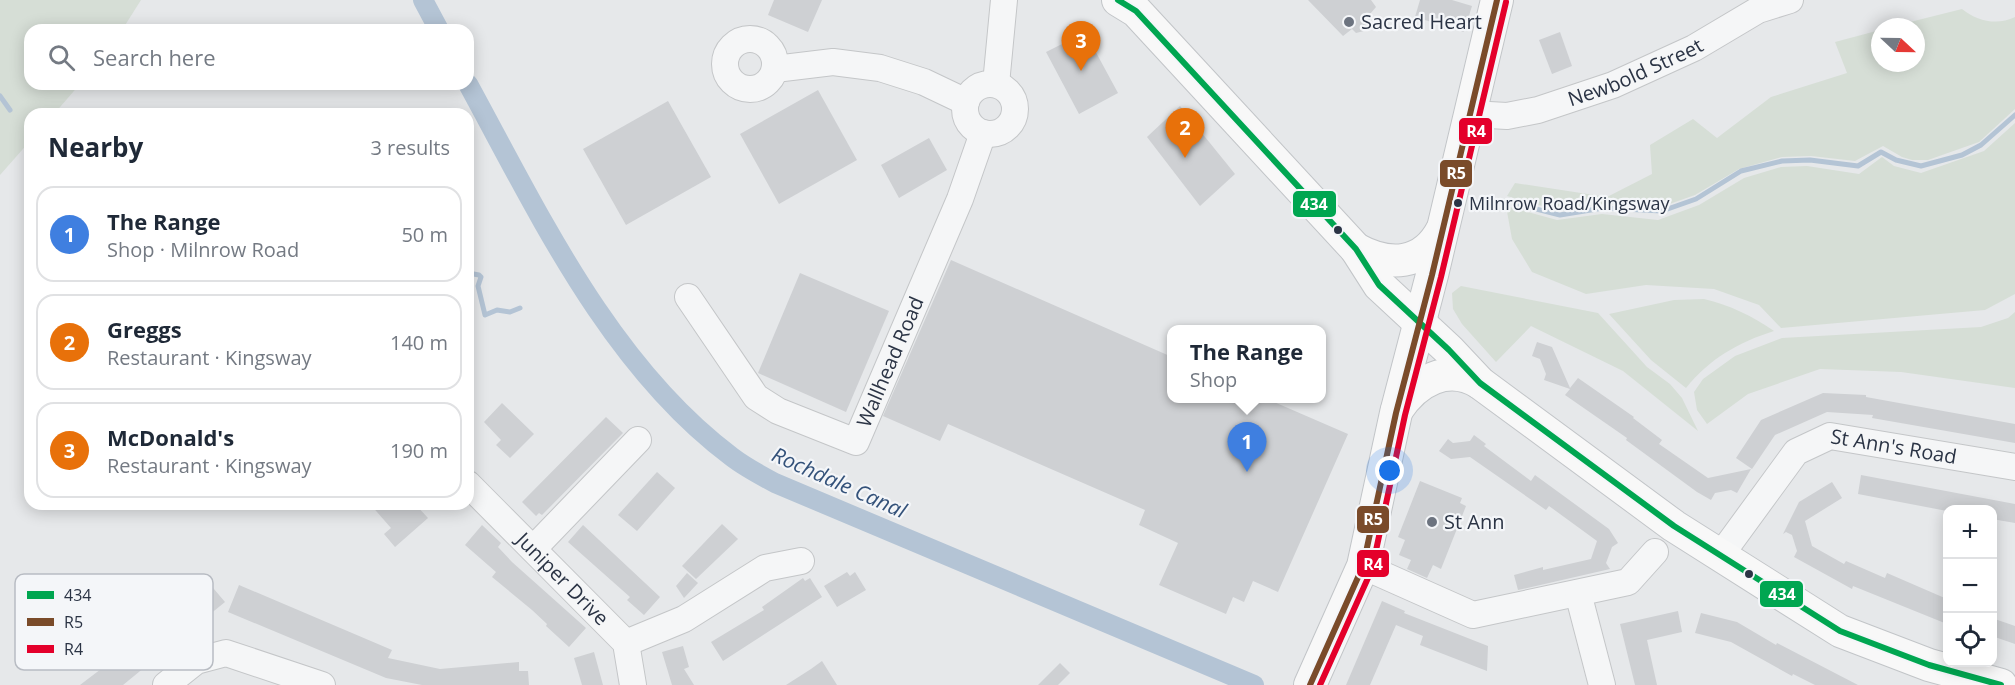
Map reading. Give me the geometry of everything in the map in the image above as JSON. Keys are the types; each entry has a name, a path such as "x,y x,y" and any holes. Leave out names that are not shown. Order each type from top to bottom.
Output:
{"main road":[{"path":"1310,685 1363,566 1396,412 1420,323 1497,0"},
{"path":"1128,4 1356,249 1379,285 1449,350 1480,383"},
{"path":"1356,249 1387,260 1408,259 1430,248 1443,228"},
{"path":"1396,412 1416,387 1435,377 1466,376 1480,383 1670,523 1840,631 1929,665 2001,685"}],"street":[{"path":"996,84 1004,0"},
{"name":"Newbold Street","path":"1471,114 1507,116 1538,110 1613,86 1694,48 1758,10 1790,0"},
{"path":"776,69 832,62 880,68 924,82 966,102"},
{"path":"982,84 996,84 1006,88 1011,94 1016,108 1015,116 1006,129 983,133 976,130 967,117 966,102 975,88 982,84"},
{"name":"Wallhead Road","path":"688,297 756,397 778,411 856,442 960,199 983,133"},
{"name":"St Ann's Road","path":"1720,556 1796,452 1830,436 2015,467"},
{"path":"533,549 623,469 638,440"},
{"name":"Juniper Drive","path":"474,490 626,643"},
{"path":"1363,566 1473,615 1628,582 1655,552"},
{"path":"633,685 626,643 684,619 762,557 801,561"},
{"path":"1578,593 1602,685"},
{"path":"213,656 226,653 322,685"},
{"path":"166,685 185,670"}],"shaded area":[{"path":"0,0 141,0 126,24 24,24 24,90 75,90 59,108 24,108 24,148 0,175"},
{"path":"1962,9 1974,17 1987,21 2008,20 2015,17 2015,109 1979,142 1928,160 1912,160 1902,157 1883,146 1855,161 1811,156 1782,157 1739,169 1695,195 1661,207 1603,204 1560,211 1507,196 1515,183 1607,197 1652,174 1650,145 1693,119 1717,138 1771,97 1847,73 1835,42 1871,32 1871,72 1925,72 1925,18"},
{"path":"2015,123 2015,294 1985,310 1781,328 1759,305 1714,289 1646,285 1586,294 1532,272 1512,239 1506,206 1557,220 1602,214 1658,220 1699,205 1744,178 1781,167 1807,166 1859,174 1882,157 1894,166 1921,173 1984,151"},
{"path":"1461,286 1598,313 1647,367 1670,384 1682,398 1698,431 1623,371 1531,326 1496,362 1462,324 1453,309 1452,293"},
{"path":"1704,299 1723,304 1774,331 1749,340 1715,360 1686,388 1651,360 1609,314 1674,300"},
{"path":"2015,312 2015,388 1901,372 1820,369 1748,394 1707,424 1697,410 1694,392 1703,379 1735,356 1782,338 1981,327 2008,318"}],"building":[{"path":"774,0 822,0 808,32 768,15"},
{"name":"Sacred Heart","path":"1308,0 1371,0 1376,7 1370,14 1369,26 1364,31 1356,33 1352,29 1343,36"},
{"path":"1420,0 1452,0 1472,6 1464,32 1415,17"},
{"path":"1079,21 1118,93 1079,114 1046,52 1072,39 1066,27"},
{"path":"1560,32 1572,66 1552,74 1539,40"},
{"path":"818,90 857,160 779,204 740,134"},
{"path":"668,101 711,177 626,225 583,149"},
{"path":"1180,106 1235,174 1200,206 1147,137"},
{"path":"929,138 947,170 899,198 881,165"},
{"path":"951,260 1167,355 1167,403 1276,403 1348,434 1278,592 1253,581 1244,602 1233,597 1226,614 1159,585 1178,543 1139,525 1145,510 948,424 940,441 883,416"},
{"path":"800,273 889,311 846,412 758,373"},
{"path":"1537,342 1552,347 1570,388 1578,378 1634,417 1662,440 1659,444 1708,478 1751,469 1737,493 1731,490 1715,493 1711,500 1697,492 1626,440 1627,438 1565,395 1570,389 1544,380 1546,374 1540,359 1532,356"},
{"path":"1823,393 1866,395 1866,397 2015,424 2015,443 1872,418 1873,415 1827,412 1775,435 1752,469 1736,458 1761,420"},
{"path":"502,403 534,434 510,458 496,445 501,440 484,422"},
{"path":"606,417 623,433 542,515 539,513 536,516 522,502"},
{"path":"1474,435 1486,444 1484,446 1531,481 1535,475 1609,529 1618,543 1612,547 1606,563 1610,569 1518,590 1514,575 1543,567 1543,570 1591,559 1597,541 1549,506 1546,510 1470,457 1451,459 1439,451 1448,439 1453,443 1470,441"},
{"path":"657,472 675,488 637,531 618,515"},
{"path":"1861,475 2015,504 2015,523 1997,520 1997,505 1943,505 1943,510 1858,494"},
{"name":"St Ann","path":"1420,481 1462,498 1460,503 1466,506 1441,569 1433,565 1427,578 1407,569 1411,560 1399,555 1405,540 1398,537"},
{"path":"1832,482 1842,498 1805,521 1812,546 1844,564 1846,561 1885,578 1887,573 1943,597 1943,622 1853,586 1852,589 1794,557 1797,551 1792,535 1786,532 1783,534 1799,502"},
{"path":"375,510 421,510 428,518 395,547 384,534 391,528"},
{"path":"722,524 738,539 696,579 682,566"},
{"path":"482,525 501,543 498,547 512,562 586,628 569,647 532,610 492,577 496,572 465,545"},
{"path":"583,525 660,597 644,615 627,600 630,597 568,542"},
{"path":"847,572 850,576 855,572 866,590 837,607 824,586"},
{"path":"687,573 698,583 684,598 676,586"},
{"path":"803,578 805,581 810,578 822,597 723,661 711,642 764,610 762,607"},
{"path":"239,585 392,650 388,658 440,669 519,662 519,671 528,671 529,685 422,685 386,678 228,612"},
{"path":"213,588 225,602 213,612"},
{"path":"1382,601 1405,611 1404,613 1488,646 1487,671 1420,645 1423,636 1396,625 1370,685 1346,685"},
{"path":"1678,611 1682,632 1647,640 1657,685 1635,685 1620,624"},
{"path":"1701,613 1737,622 1776,645 1777,643 1858,685 1815,685 1793,674 1792,676 1731,642 1695,633"},
{"path":"1997,620 2015,626 2015,644 1997,638"},
{"path":"683,646 689,667 684,669 694,685 672,685 662,652"},
{"path":"594,652 603,685 582,685 574,658"},
{"path":"822,661 837,685 786,685 811,669"},
{"path":"1060,663 1070,673 1058,685 1038,685"},
{"path":"100,670 141,670 123,685 80,685"}],"waterway":[{"name":"Rochdale Canal","path":"423,0 436,24"},
{"name":"Rochdale Canal","path":"471,90 551,235 581,285 614,333 649,379 689,420 732,457 775,483 1254,685"},
{"path":"0,96 10,110"},
{"path":"1520,205 1560,215 1603,208 1662,211 1696,199 1741,171 1782,161 1810,160 1858,166 1881,152 1896,160 1921,166 1962,155 1981,145 2015,115"},
{"path":"474,274 481,277 478,286 485,315 497,310 510,312 520,308"}],"transit line":[{"name":"434","path":"1118,0 1136,11 1356,249 1379,285 1449,350 1480,383 1674,526 1840,631 1929,665 2001,685"},
{"name":"R5","path":"1310,685 1363,566 1396,413 1432,275 1497,0"},
{"name":"R4","path":"1320,685 1372,569 1405,415 1441,277 1506,2"}],"place":[{"name":"Sacred Heart","path":"1349,22"},
{"name":"McDonald's","path":"1081,71"},
{"name":"Greggs","path":"1185,158"},
{"name":"Milnrow Road/Kingsway","path":"1458,203"},
{"name":"The Range","path":"1247,472"},
{"name":"St Ann","path":"1432,522"}]}
